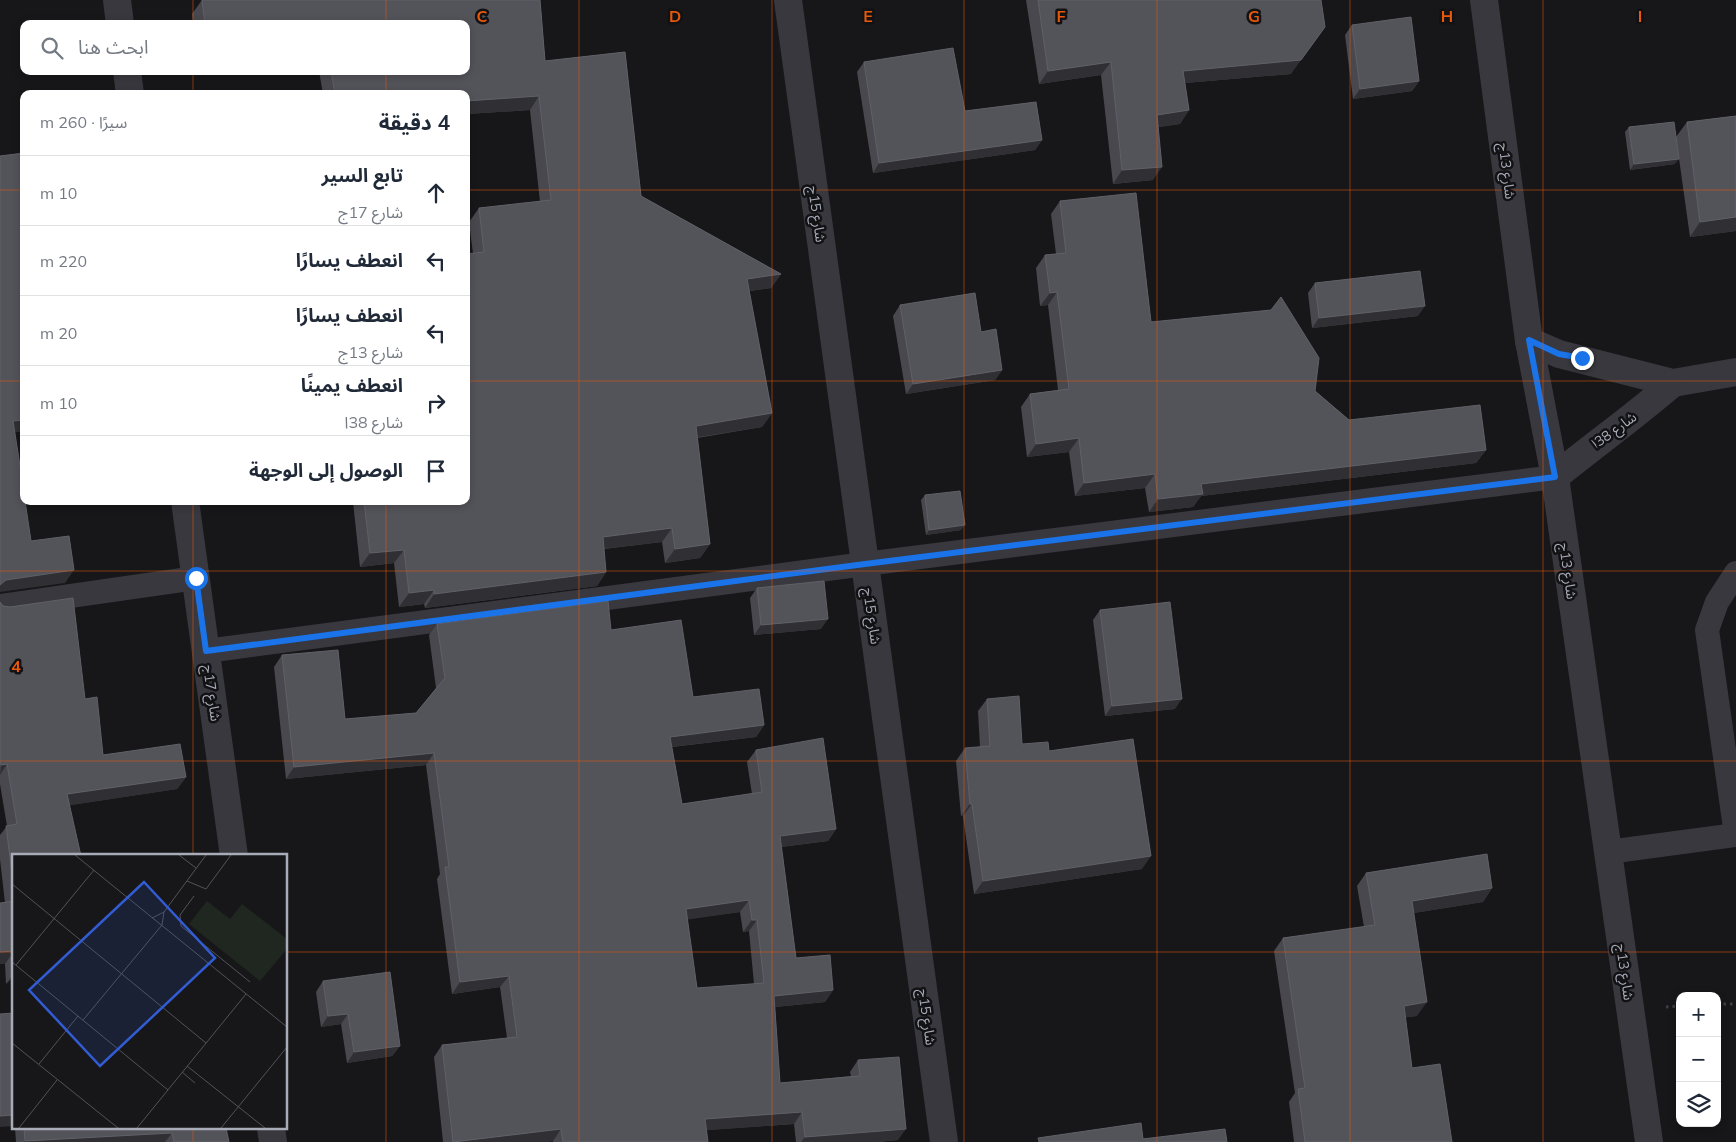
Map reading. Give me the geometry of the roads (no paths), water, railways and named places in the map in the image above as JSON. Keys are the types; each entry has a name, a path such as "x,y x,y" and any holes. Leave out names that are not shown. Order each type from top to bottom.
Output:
{"street":[{"path":"117,0 120,20"},
{"name":"شارع 15ج","path":"788,0 944,1142"},
{"name":"شارع 13ج","path":"1484,0 1529,340 1555,477 1648,1142"},
{"path":"127,75 129,90"},
{"path":"1529,340 1559,354 1673,383 1736,372"},
{"name":"شارع 38ا","path":"1555,477 1591,447 1638,413 1673,383"},
{"name":"شارع 17ج","path":"186,505 234,854"}],"lane":[{"path":"206,651 865,564 1555,477"},
{"path":"1608,852 1736,835 1707,630 1717,602 1736,573"},
{"path":"0,606 196,578"}]}
